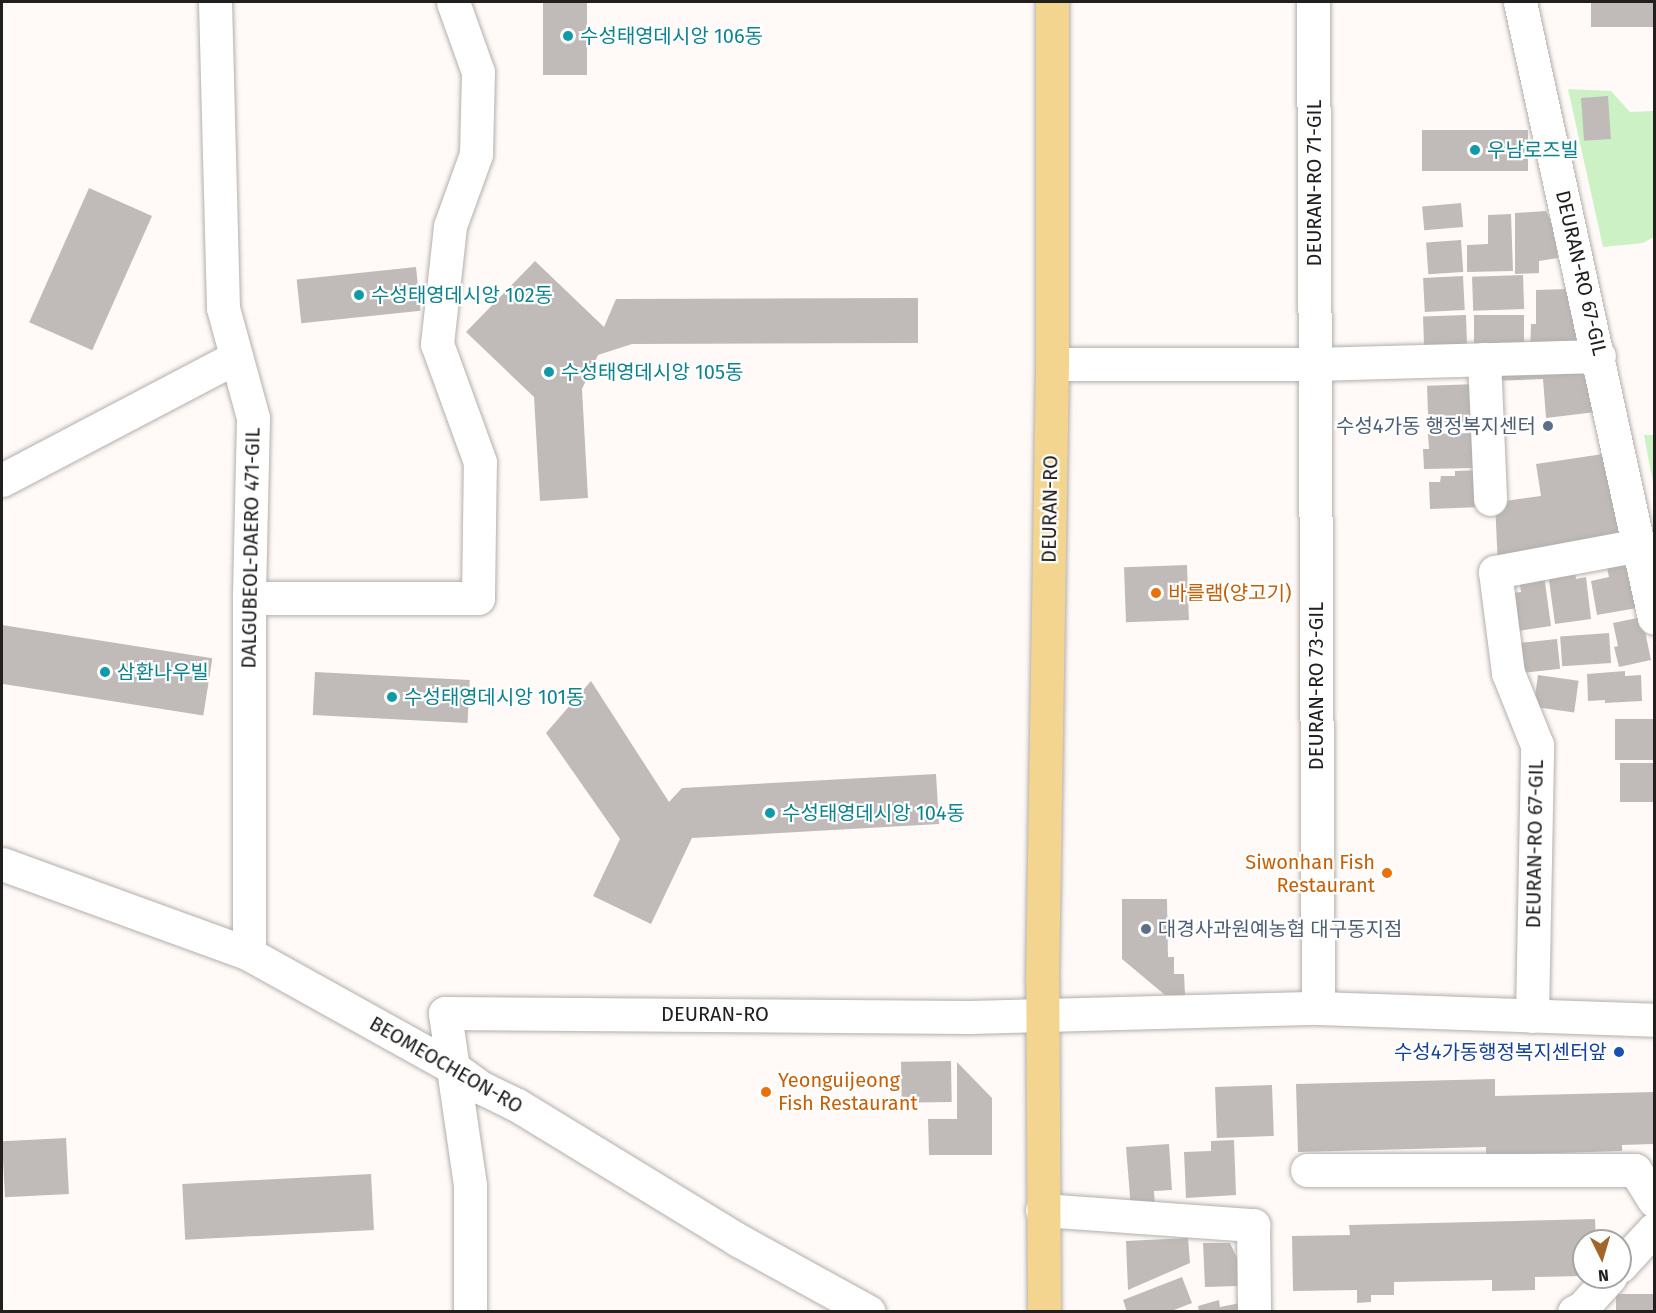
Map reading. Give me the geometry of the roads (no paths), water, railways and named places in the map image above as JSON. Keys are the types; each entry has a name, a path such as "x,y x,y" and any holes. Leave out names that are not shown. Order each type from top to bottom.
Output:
{"main road":[{"name":"DEURAN-RO","path":"1044,1311 1041,1016 1052,363 1052,2"}],"street":[{"name":"DALGUBEOL-DAERO 471-GIL","path":"215,2 223,308 253,418 249,598 249,954"},
{"path":"249,598 478,598 480,462 437,344 450,226 476,154 478,72 453,2"},
{"name":"DEURAN-RO 71-GIL","path":"1313,2 1314,364"},
{"name":"DEURAN-RO 67-GIL","path":"1520,2 1599,356 1654,618"},
{"path":"1052,363 1314,364 1599,356"},
{"path":"2,480 236,357"},
{"path":"1484,359 1490,499"},
{"name":"DEURAN-RO 73-GIL","path":"1314,364 1318,1008"},
{"name":"DEURAN-RO 67-GIL","path":"1532,1016 1537,745 1508,673 1495,572 1639,545"},
{"name":"BEOMEOCHEON-RO","path":"2,864 249,954 454,1068 482,1088 518,1105 738,1240 868,1311"},
{"path":"1041,1016 1318,1008 1654,1020"},
{"name":"DEURAN-RO","path":"454,1068 445,1013 1041,1016"},
{"path":"454,1068 470,1185 470,1311"},
{"path":"1308,1170 1635,1170 1654,1200"},
{"path":"1042,1210 1252,1225 1254,1311"},
{"path":"1632,1253 1654,1229"},
{"path":"1574,1311 1582,1308 1599,1289"}],"place":[{"name":"수성태영데시앙 106동","path":"568,36"},
{"name":"우남로즈빌","path":"1475,150"},
{"name":"수성태영데시앙 102동","path":"359,295"},
{"name":"수성태영데시앙 105동","path":"549,372"},
{"name":"수성4가동 행정복지센터","path":"1548,426"},
{"name":"바를램(양고기)","path":"1156,593"},
{"name":"삼환나우빌","path":"105,672"},
{"name":"수성태영데시앙 101동","path":"392,697"},
{"name":"수성태영데시앙 104동","path":"770,813"},
{"name":"Siwonhan Fish Restaurant","path":"1387,873"},
{"name":"대경사과원예농협 대구동지점","path":"1146,929"},
{"name":"수성4가동행정복지센터앞","path":"1619,1052"},
{"name":"Yeonguijeong Fish Restaurant","path":"766,1092"}]}
